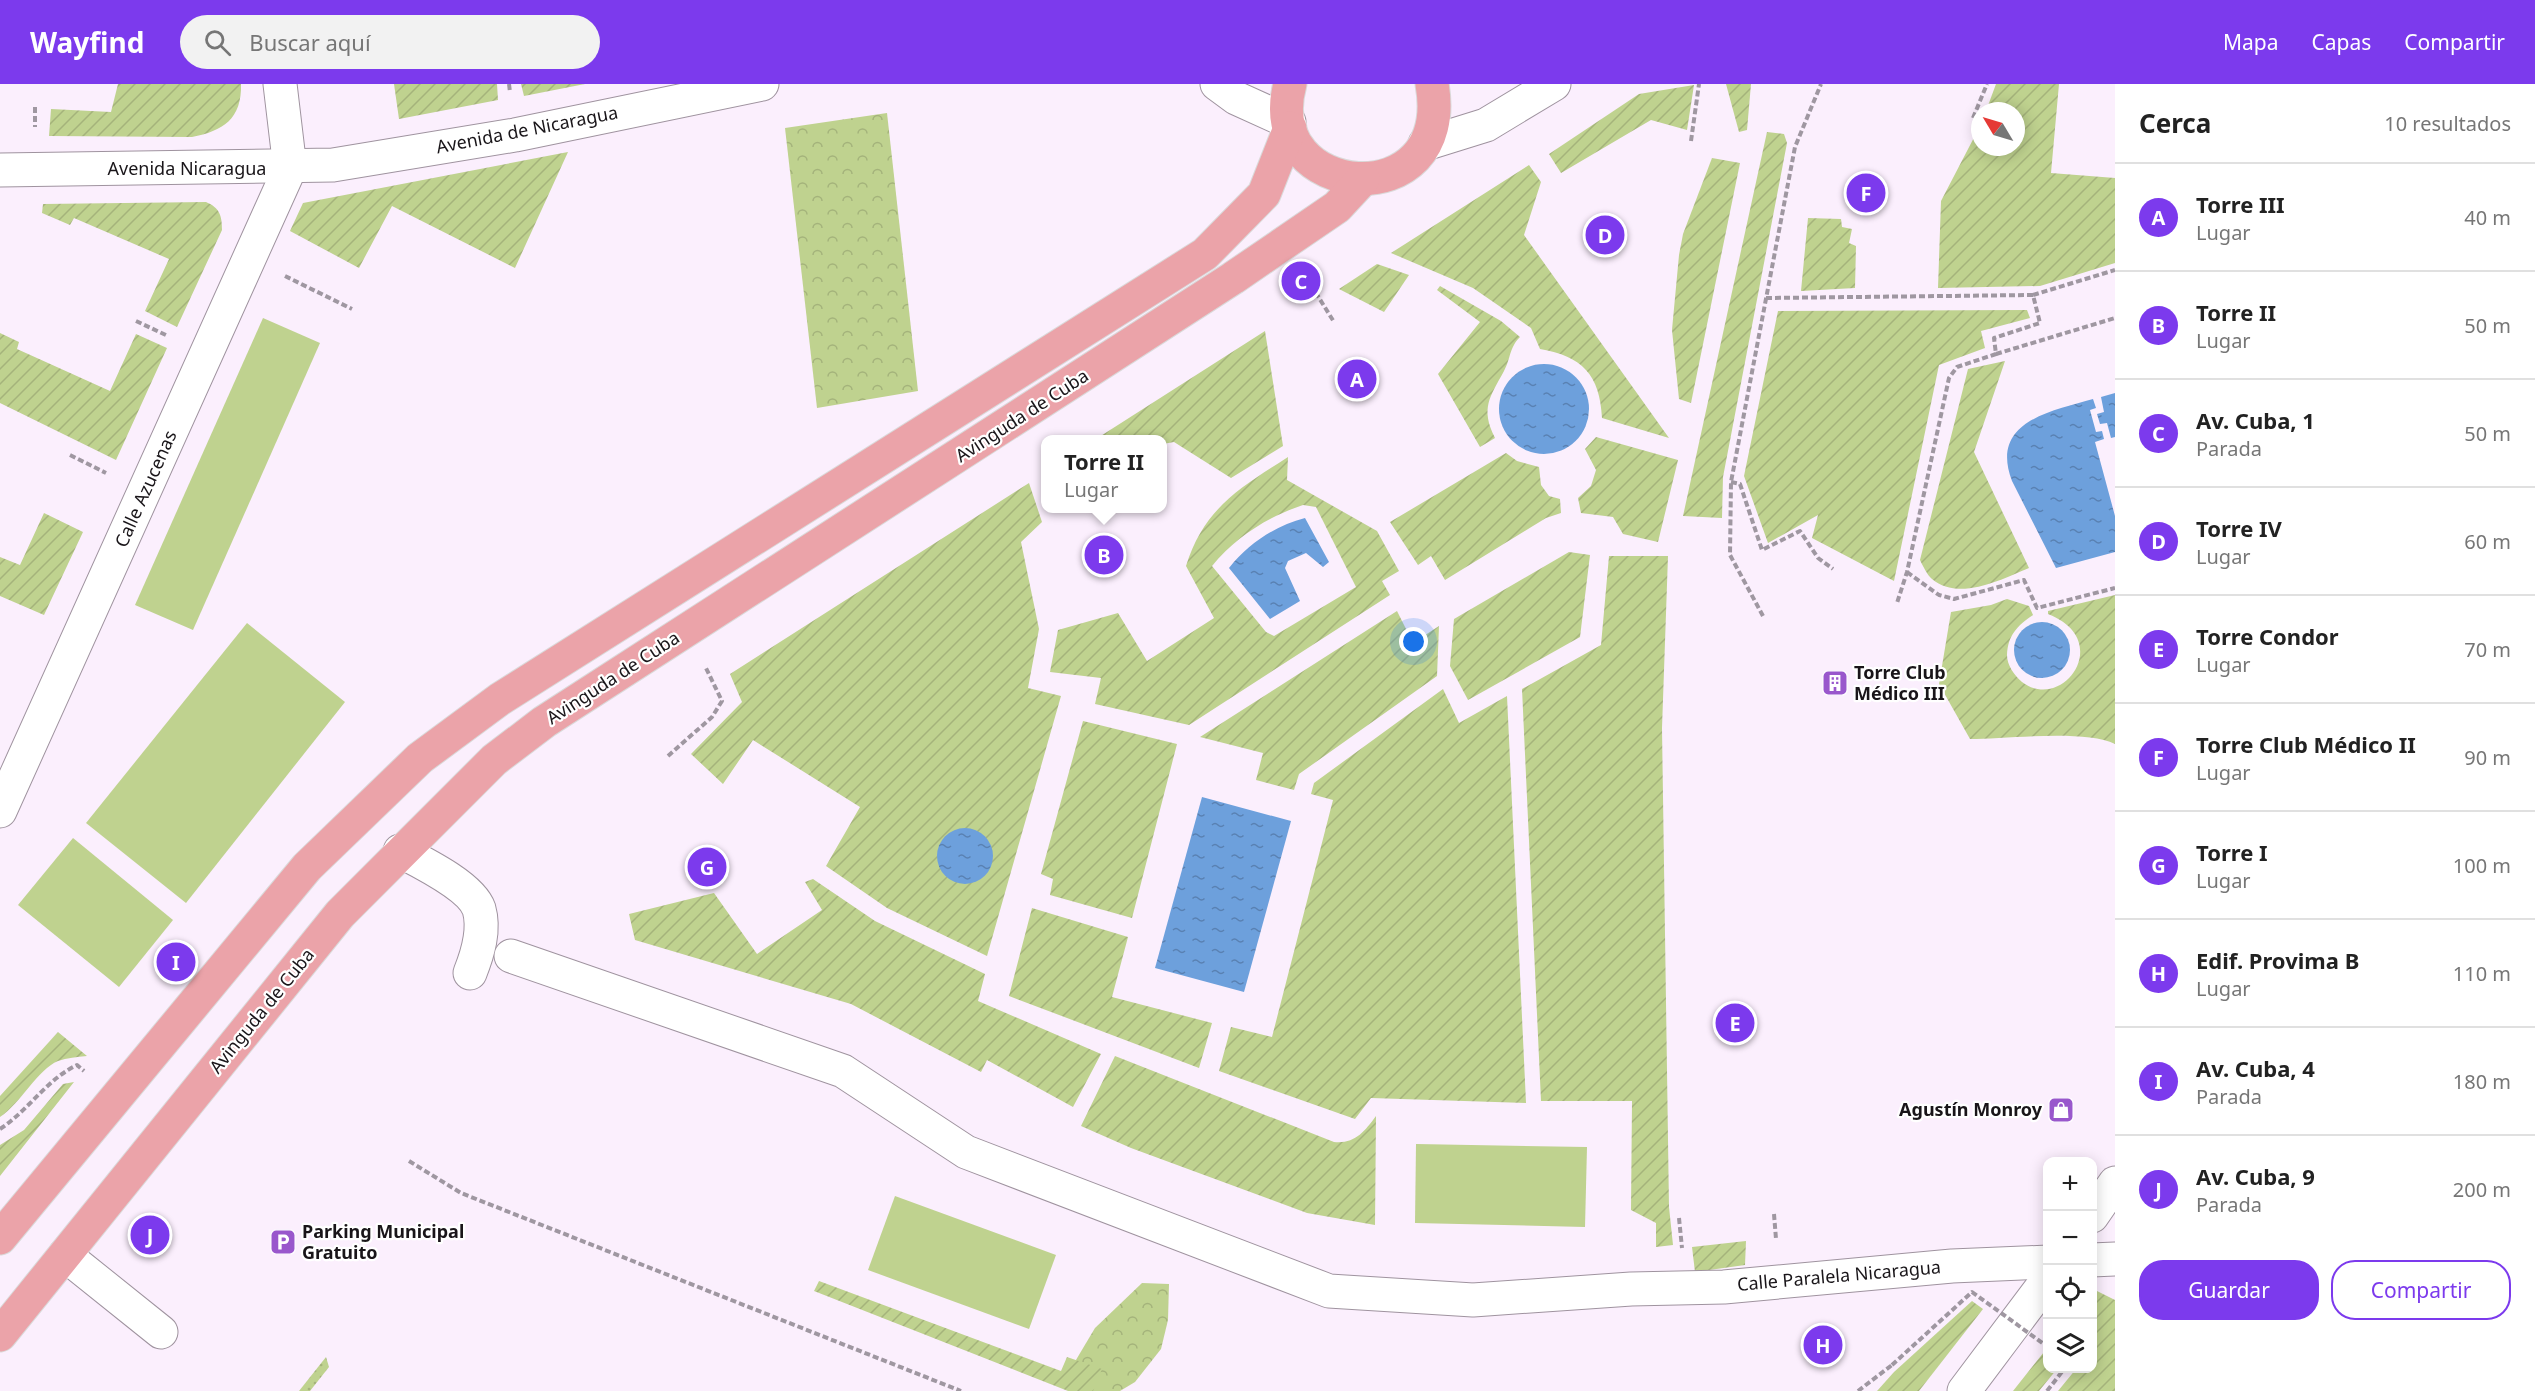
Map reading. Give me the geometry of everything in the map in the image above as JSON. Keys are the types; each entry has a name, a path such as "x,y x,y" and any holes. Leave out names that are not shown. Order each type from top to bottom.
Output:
{"main road":[{"path":"1290,84 1286,107 1289,125 1299,147 1313,163 1331,174 1352,180 1374,179 1394,173 1411,160 1425,144 1433,124 1440,90"},
{"path":"0,1238 307,867 420,758 500,699 1205,254 1264,194 1289,125"},
{"name":"Avinguda de Cuba","path":"0,1335 340,914 400,851 494,760 543,722 1286,243 1338,207 1364,179"}],"street":[{"name":"Avenida Nicaragua","path":"0,170 290,168 280,84"},
{"name":"Avenida de Nicaragua","path":"290,168 333,165 515,135 762,84"},
{"path":"1217,84 1236,98 1289,125"},
{"path":"1425,144 1486,125 1554,84"},
{"name":"Calle Azucenas","path":"0,811 290,168"},
{"path":"400,851 459,885 478,908 480,947 470,973"},
{"name":"Calle Paralela Nicaragua","path":"511,956 843,1071 966,1152 1329,1291 1473,1300 1631,1289 1724,1287 1952,1266 2043,1262"},
{"path":"2095,1211 2115,1183"},
{"path":"64,1256 161,1332"},
{"path":"2097,1260 2115,1259"},
{"path":"1964,1391 2043,1286"}],"path":[{"path":"1691,141 1700,84"},
{"path":"1763,616 1730,555 1731,482 1795,147 1821,84"},
{"path":"1980,102 1987,84"},
{"path":"1286,243 1334,322"},
{"path":"249,260 352,309"},
{"path":"1766,298 2033,295 2115,270"},
{"path":"1996,354 1994,338 2040,323 2033,295"},
{"path":"1897,603 1907,572 1949,378 1957,367 2115,318"},
{"path":"1731,482 1740,484 1762,550 1800,531 1818,558 1833,569"},
{"path":"1907,572 1939,595 1953,599 2024,580 2037,608 2115,588"},
{"path":"668,756 711,717 722,701 686,631"},
{"path":"0,1129 16,1118 61,1073 77,1065 117,1096"},
{"path":"410,1161 461,1193 961,1391"},
{"path":"1774,1214 1777,1248"},
{"path":"1858,1391 1892,1365 1972,1292 2043,1343"},
{"path":"2047,1391 2061,1373"}],"green space":[{"path":"118,84 241,84 238,106 234,115 221,127 192,137 49,136 51,109 111,112"},
{"path":"394,84 497,84 498,100 399,119"},
{"path":"521,84 585,84 524,96"},
{"path":"1726,84 1751,84 1747,130 1739,132"},
{"path":"1996,84 2059,84 2051,173 2115,178 2115,263 2040,286 1938,288 1941,201 1971,143 1971,156 2025,156 2025,102 1989,102"},
{"path":"1694,85 1687,130 1651,120 1561,173 1549,154 1639,94"},
{"path":"887,113 918,391 817,408 785,128"},
{"path":"1767,132 1784,134 1787,143 1723,477 1722,518 1683,516"},
{"path":"568,152 515,268 392,206 359,268 290,231 303,203"},
{"path":"1712,158 1740,163 1691,403 1679,399 1672,330 1683,234"},
{"path":"1529,165 1541,182 1524,235 1669,438 1602,418 1593,379 1578,363 1555,352 1540,349 1531,328 1473,288 1391,253"},
{"path":"206,202 219,213 222,230 177,327 145,311 169,259 74,218 70,225 42,213 43,204"},
{"path":"1808,218 1841,219 1842,227 1852,229 1849,243 1856,246 1855,288 1801,291"},
{"path":"1377,264 1409,275 1384,312 1339,289"},
{"path":"1440,286 1501,321 1520,337 1514,345 1489,403 1488,419 1495,438 1480,447 1438,374 1480,322 1437,290"},
{"path":"2027,310 2030,318 1981,331 1985,348 1939,365 1894,581 1812,538 1818,515 1768,543 1744,476 1778,311"},
{"path":"263,318 320,343 193,630 135,605"},
{"path":"1265,331 1283,446 1231,478 1174,442 1167,443 1167,435 1102,435"},
{"path":"0,333 19,342 17,349 110,391 136,334 167,348 116,460 0,403"},
{"path":"2005,361 1974,452 2029,568 1981,586 1955,589 1943,586 1930,577 1920,560 1968,369"},
{"path":"1596,437 1678,460 1658,542 1623,534 1613,517 1581,513 1578,498 1591,486 1596,470 1585,449"},
{"path":"1506,453 1517,461 1539,467 1541,485 1549,496 1560,499 1561,513 1546,518 1445,580 1431,556 1418,565 1390,522"},
{"path":"1288,457 1287,480 1377,531 1399,571 1382,581 1390,595 1189,725 1095,704 1101,678 1050,672 1058,630 1118,613 1147,661 1214,618 1186,566 1203,529 1214,514 1239,490","holes":["1303,505 1316,507 1356,587 1274,636 1266,632 1212,566 1231,546 1265,522"]},
{"path":"1029,483 1042,522 1021,542 1039,629 1028,688 1061,696 987,956 887,908 826,866 860,807 753,740 723,784 691,754 742,702 730,674"},
{"path":"44,513 83,532 44,615 0,596 0,557 20,565"},
{"path":"1569,552 1590,555 1580,637 1468,700 1450,666 1454,619"},
{"path":"1609,556 1668,556 1662,728 1669,1207 1673,1245 1656,1247 1656,1223 1631,1210 1632,1101 1541,1101 1522,689 1601,645"},
{"path":"2115,595 2115,744 2102,739 2065,736 1970,739 1939,684 1951,612 1991,605 2007,599 2029,606 2033,615 2022,623 2011,636 2008,662 2022,682 2038,689 2053,688 2066,681 2076,669 2080,655 2078,640 2068,626 2048,614 2048,611"},
{"path":"1397,611 1413,643 1439,626 1437,676 1299,774 1294,790 1256,780 1263,753 1200,737"},
{"path":"247,623 345,702 186,903 86,823"},
{"path":"1443,689 1459,723 1507,696 1526,1103 1371,1098 1355,1119 1219,1071 1231,1027 1272,1037 1333,800 1311,794 1314,783"},
{"path":"1083,721 1177,744 1132,918 1050,895 1053,879 1041,874"},
{"path":"73,838 173,920 119,987 18,905"},
{"path":"813,879 875,921 985,974 978,1001 1101,1054 1073,1107 987,1060 981,1072 851,1004 635,940 629,914 714,893 757,954 822,910 805,882"},
{"path":"1032,908 1128,937 1112,997 1212,1023 1199,1068 1009,996"},
{"path":"58,1032 87,1056 61,1060 51,1065 0,1117 0,1096"},
{"path":"1115,1056 1334,1142 1348,1141 1358,1136 1376,1116 1375,1225 1307,1213 1131,1148 1081,1126"},
{"path":"74,1082 0,1176 0,1145 24,1130 63,1084"},
{"path":"1416,1144 1587,1147 1585,1227 1415,1223"},
{"path":"895,1196 1056,1255 1029,1329 868,1270"},
{"path":"1746,1241 1745,1265 1695,1272 1692,1247"},
{"path":"819,1281 1061,1371 1067,1357 1102,1369 1093,1391 1068,1391 814,1291"},
{"path":"1142,1283 1169,1284 1168,1320 1161,1349 1135,1382 1120,1391 1083,1391 1067,1375 1095,1328"},
{"path":"2097,1291 2115,1300 2115,1391 2058,1391 2073,1373 2097,1373"},
{"path":"1972,1301 1983,1309 1919,1391 1877,1391 1894,1372"},
{"path":"2043,1353 2043,1373 2054,1373 2039,1391 2013,1391"},
{"path":"326,1357 329,1367 310,1391 299,1391"}],"water":[{"path":"1544,364 1561,367 1576,377 1586,392 1589,409 1586,426 1576,441 1561,451 1544,454 1527,451 1512,441 1502,426 1499,409 1502,392 1512,377 1527,367"},
{"path":"2115,393 2115,437 2111,438 2107,423 2100,424 2097,414 2104,412 2101,397"},
{"path":"2093,399 2096,408 2090,410 2096,432 2102,431 2104,439 2095,442 2115,516 2115,552 2056,568 2012,481 2007,461 2009,445 2017,432 2028,422 2043,414"},
{"path":"1305,518 1329,562 1323,567 1306,553 1288,561 1285,568 1300,601 1270,619 1229,568 1263,537 1294,521"},
{"path":"2042,622 2053,624 2062,630 2068,639 2070,650 2068,661 2062,670 2053,676 2042,678 2031,676 2022,670 2016,661 2014,650 2016,639 2022,630 2031,624"},
{"path":"1202,797 1291,821 1244,992 1155,968"},
{"path":"960,828 970,828 985,836 991,845 993,856 991,867 985,876 970,884 960,884 949,879 942,872 937,861 937,851 942,840 949,833"}],"place":[{"name":"Torre Club Médico II","path":"1866,193"},
{"name":"Torre IV","path":"1605,235"},
{"name":"Av. Cuba, 1","path":"1301,281"},
{"name":"Torre III","path":"1357,379"},
{"name":"Torre II","path":"1104,555"},
{"name":"Torre Club Médico III","path":"1835,683"},
{"name":"Torre I","path":"707,867"},
{"name":"Av. Cuba, 4","path":"176,962"},
{"name":"Torre Condor","path":"1735,1023"},
{"name":"Agustín Monroy","path":"2061,1110"},
{"name":"Av. Cuba, 9","path":"150,1235"},
{"name":"Parking Municipal Gratuito","path":"283,1242"},
{"name":"Edif. Provima B","path":"1823,1345"}]}
